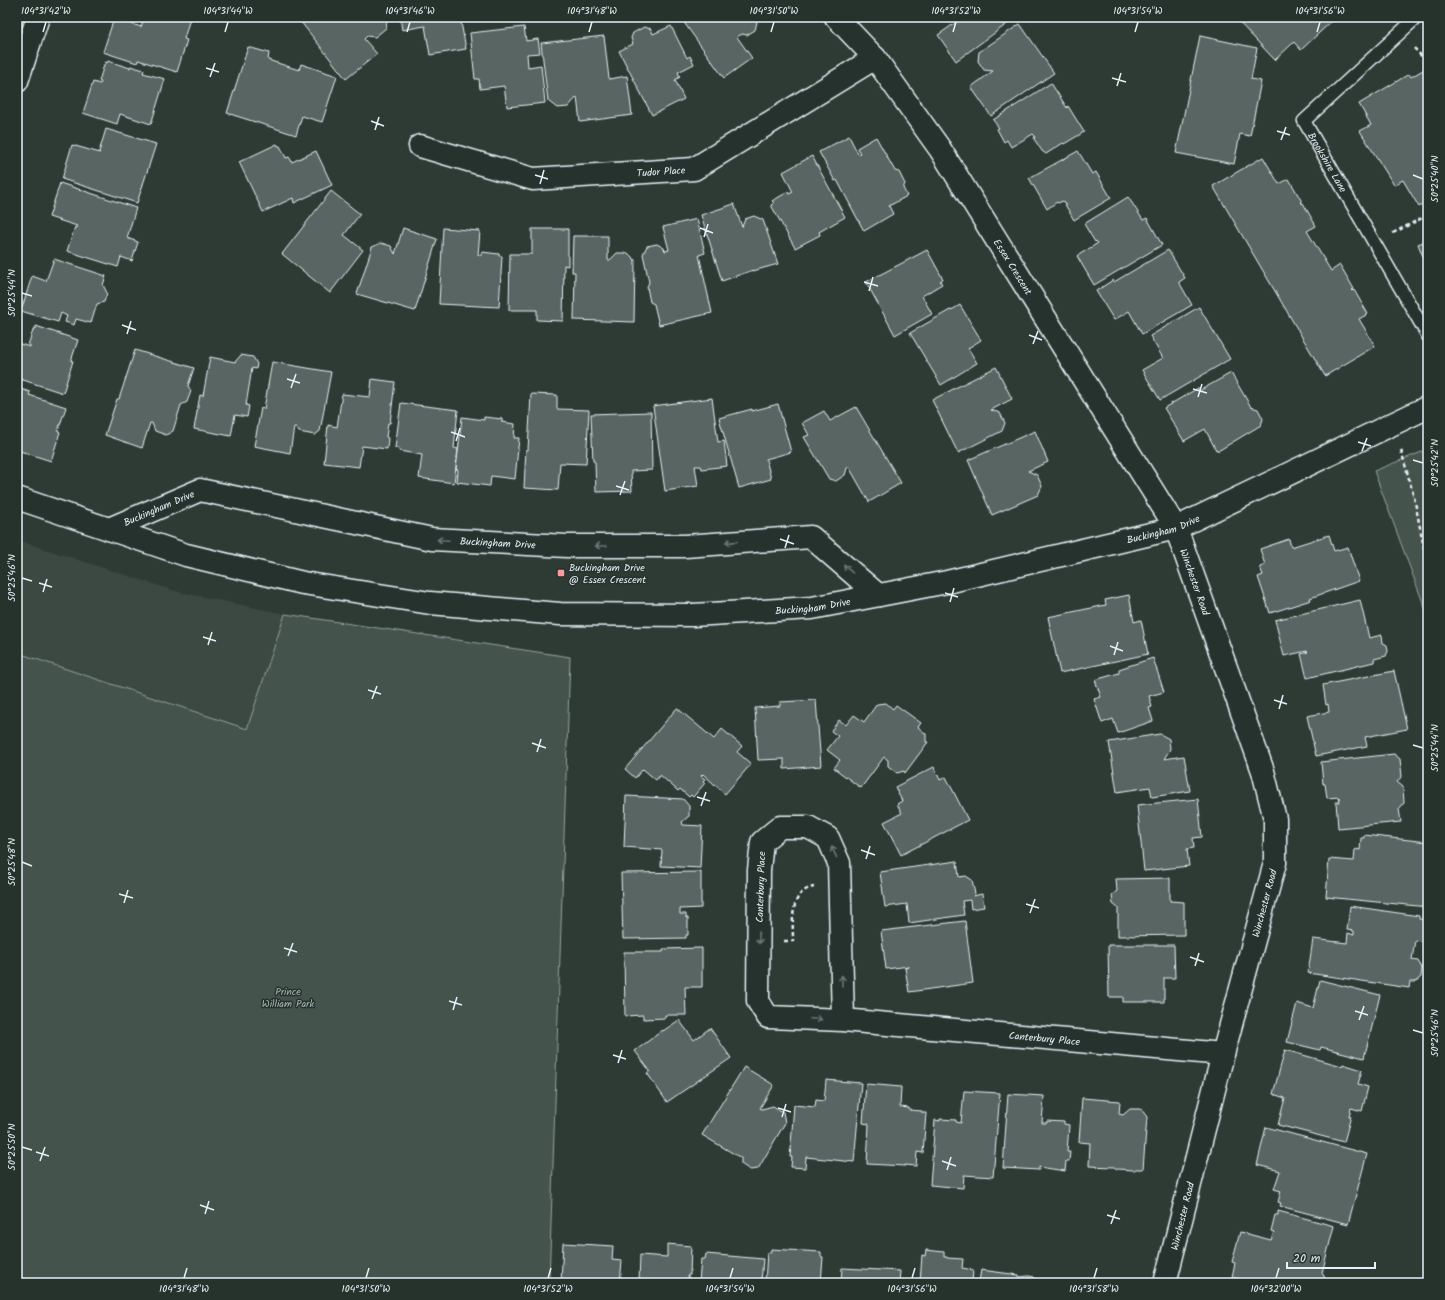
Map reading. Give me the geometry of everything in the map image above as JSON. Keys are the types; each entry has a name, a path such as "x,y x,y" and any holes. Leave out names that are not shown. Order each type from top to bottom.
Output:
{"street":[{"path":"17,81 38,17"},
{"name":"Essex Crescent","path":"836,17 875,58 940,149 1176,528"},
{"name":"Tudor Place","path":"420,146 534,179 694,169 875,58"},
{"name":"Buckingham Drive","path":"17,498 186,555 304,583 430,603 560,614 693,615 812,608 947,582 1176,528 1428,407"},
{"name":"Buckingham Drive","path":"109,529 200,490 432,539 567,546 685,546 811,537 878,595"},
{"name":"Winchester Road","path":"1165,1283 1223,1054 1275,863 1275,820 1263,771 1176,528"},
{"name":"Canterbury Place","path":"843,1020 840,863 828,838 808,827 780,827 762,842 759,870 758,1001 768,1017 843,1020 1223,1054"}],"lane":[{"name":"Brookshire Lane","path":"1417,17 1304,121 1428,336"}],"path":[{"path":"1374,243 1428,215"},
{"path":"1393,424 1414,497 1428,568"},
{"path":"759,940 792,941 794,909 800,894 805,889 812,887 840,886"},
{"path":"17,1276 25,1283"}],"shaded area":[{"path":"17,540 175,591 285,614 248,729 22,654 17,668"}],"green space":[{"path":"1424,451 1428,461 1428,616 1374,471"},
{"name":"Prince William Park","path":"285,614 570,657 549,1283 17,1283 17,668 21,654 247,729"}],"building":[{"path":"148,17 190,18 184,39 187,40 177,72 138,60 137,63 103,52 114,18 141,27 143,20 147,21"},
{"path":"297,17 384,17 387,21 386,28 375,37 367,36 364,39 377,54 346,79"},
{"path":"400,17 460,17 466,49 430,55 425,26 402,30"},
{"path":"680,17 753,17 757,22 755,30 747,35 742,34 737,37 752,58 724,78"},
{"path":"955,17 1002,17 1007,24 956,61 938,35 958,21"},
{"path":"1240,17 1336,17 1301,50 1294,42 1275,60 1237,20"},
{"path":"1020,24 1054,73 991,116 971,87 993,71 984,70 978,61 979,52"},
{"path":"671,26 687,58 690,56 694,64 678,72 680,77 675,80 684,99 652,115 619,51 633,44 631,38 633,33 644,27 651,29 653,34"},
{"path":"524,27 526,41 538,39 540,53 527,54 528,67 541,65 545,103 507,107 504,86 480,89 479,79 475,79 470,33"},
{"path":"604,36 609,79 627,76 632,115 580,122 577,97 568,107 557,108 548,101 541,43"},
{"path":"1200,36 1257,48 1251,79 1261,81 1250,136 1240,134 1234,164 1176,153"},
{"path":"248,47 269,53 268,60 299,70 301,64 337,76 322,122 302,116 296,135 227,113"},
{"path":"108,61 130,68 130,66 144,70 143,73 165,79 151,124 120,114 117,124 83,113 93,82 100,84 101,82 99,81 105,62 107,63"},
{"path":"1423,70 1428,79 1428,97 1423,100 1428,107 1428,201 1419,207 1403,180 1394,185 1360,131 1371,125 1359,104 1409,74 1411,77"},
{"path":"1051,83 1067,108 1068,106 1084,132 1046,154 1042,151 1034,139 1035,136 1033,134 1011,147 1007,140 1004,142 997,129 999,128 993,120"},
{"path":"106,129 156,144 137,203 62,179 72,145 100,153 99,152"},
{"path":"849,136 858,154 860,153 857,148 876,137 895,171 899,172 905,184 903,188 907,196 889,206 893,214 864,231 837,180 835,181 819,152"},
{"path":"277,144 280,146 286,158 289,157 292,162 316,151 332,185 294,203 293,198 263,212 239,162"},
{"path":"1078,151 1092,174 1096,172 1111,198 1074,220 1063,201 1057,202 1047,209 1029,178"},
{"path":"812,156 845,217 819,232 820,235 795,248 771,205 774,203 772,201 788,192 789,194 793,192 783,172"},
{"path":"1263,157 1279,184 1289,179 1302,202 1301,203 1303,203 1316,226 1307,231 1331,271 1340,265 1354,289 1352,290 1354,290 1368,314 1359,319 1375,346 1325,376 1213,186"},
{"path":"60,183 136,208 127,238 138,242 132,261 121,257 118,267 67,251 75,227 77,228 77,226 49,217"},
{"path":"331,191 360,214 344,235 363,250 330,293 282,254"},
{"path":"1128,197 1143,220 1147,218 1162,245 1094,285 1077,256 1098,243 1096,241 1095,242 1084,224"},
{"path":"734,204 742,227 745,219 754,216 763,220 778,264 753,270 722,281 701,215"},
{"path":"697,219 705,253 699,255 712,313 659,325 654,304 650,302 647,287 649,282 643,254 647,246 657,244 664,248 665,251 669,250 663,227"},
{"path":"403,228 437,239 415,311 357,294 372,247 381,243 391,246 395,254"},
{"path":"443,228 480,231 478,255 482,255 482,252 499,254 499,256 502,256 499,307 439,304"},
{"path":"532,229 568,229 568,266 564,265 563,321 537,320 537,310 509,310 510,254 532,254"},
{"path":"573,236 608,236 608,260 610,260 617,253 628,253 635,260 634,322 574,320 575,272 572,272"},
{"path":"1428,240 1428,269 1418,244"},
{"path":"927,250 943,279 940,281 942,284 922,296 932,314 895,335 866,282"},
{"path":"1168,250 1185,278 1179,282 1192,305 1142,334 1129,311 1114,320 1096,291"},
{"path":"54,259 106,276 103,285 107,293 104,302 97,304 91,323 76,319 74,325 65,322 67,316 61,313 58,322 21,311 32,276 46,281"},
{"path":"960,305 981,340 968,348 977,363 941,385 910,333"},
{"path":"1199,307 1230,359 1160,400 1142,370 1163,358 1150,336"},
{"path":"36,326 78,340 63,393 17,378 17,343 30,347 30,345 28,345"},
{"path":"135,350 194,368 188,386 191,391 187,402 181,405 173,431 166,435 155,431 152,423 150,423 142,448 105,435 117,399 119,399"},
{"path":"241,355 253,357 257,364 256,369 252,368 246,405 249,406 247,417 235,415 231,436 194,429 200,395 203,396 210,357 235,362"},
{"path":"272,362 331,372 320,431 315,435 299,432 296,427 294,427 290,453 254,446 261,408 264,409"},
{"path":"996,367 1012,399 991,410 1000,413 1005,423 1002,431 958,453 932,400"},
{"path":"1231,373 1251,407 1258,409 1263,419 1261,425 1218,451 1217,449 1216,450 1205,429 1184,441 1164,408 1198,388 1199,391"},
{"path":"372,379 395,382 390,423 388,423 386,437 388,438 387,449 362,446 359,467 324,463 328,425 337,427 342,394 370,397"},
{"path":"17,388 30,392 29,395 66,407 58,431 60,432 51,461 17,450"},
{"path":"531,394 557,395 557,409 589,410 586,464 560,463 558,490 524,488"},
{"path":"712,398 718,442 724,441 727,466 702,469 701,466 695,466 698,486 665,491 653,406"},
{"path":"401,403 458,410 454,448 458,449 454,483 419,478 422,455 399,451 399,448 395,448"},
{"path":"778,404 791,452 766,459 771,479 739,488 719,418"},
{"path":"856,407 901,483 869,502 849,467 847,468 845,475 836,481 829,479 804,437 809,435 802,423 824,411 830,421"},
{"path":"651,412 652,470 631,471 632,491 596,492 591,414"},
{"path":"462,417 484,420 484,417 502,419 502,422 515,424 514,438 519,438 515,479 491,476 490,486 457,482 458,470 456,469"},
{"path":"1035,431 1048,462 1028,471 1037,475 1042,486 1038,495 992,515 968,460"},
{"path":"1329,535 1334,551 1348,547 1359,581 1310,598 1311,600 1270,613 1258,577 1263,575 1260,567 1265,565 1260,549 1289,539 1291,547"},
{"path":"1129,595 1134,622 1141,620 1148,654 1060,673 1048,617 1106,605 1105,600"},
{"path":"1360,600 1369,638 1382,635 1383,643 1387,645 1388,651 1386,656 1374,659 1374,662 1307,678 1301,654 1308,652 1307,651 1284,656 1275,620"},
{"path":"1153,658 1164,692 1149,696 1152,707 1149,708 1153,721 1118,733 1113,719 1102,723 1094,699 1101,697 1095,680 1119,673 1119,669"},
{"path":"1394,671 1407,729 1365,737 1367,746 1316,756 1307,716 1329,712 1328,704 1326,705 1323,685"},
{"path":"816,700 821,766 784,769 784,759 758,760 755,708 780,706 780,702"},
{"path":"886,703 893,709 896,705 921,723 918,727 926,734 926,742 928,742 905,773 904,771 897,773 888,766 888,760 884,757 861,788 834,768 840,760 827,750 838,736 831,731 839,720 846,725 854,715 864,722 877,704"},
{"path":"677,708 714,739 722,729 742,746 737,752 751,764 725,794 703,774 701,776 705,779 703,781 705,783 693,797 691,795 689,797 680,789 678,791 660,775 656,780 643,769 635,778 625,769"},
{"path":"1160,734 1169,739 1170,749 1164,759 1184,756 1190,791 1152,797 1150,787 1117,792 1109,742"},
{"path":"1394,754 1400,759 1402,776 1397,782 1403,787 1404,803 1399,809 1401,822 1338,828 1336,802 1340,802 1339,797 1327,798 1325,784 1323,784 1321,762"},
{"path":"934,767 940,780 946,777 968,820 901,855 884,822 902,813 897,804 902,801 895,787"},
{"path":"626,796 683,799 689,806 689,816 682,822 683,825 702,826 700,868 661,866 662,850 624,847"},
{"path":"1198,799 1202,837 1193,838 1194,848 1187,849 1189,866 1144,871 1137,805"},
{"path":"1364,835 1428,842 1428,867 1425,882 1428,882 1428,907 1326,897 1329,859 1354,861 1355,849 1360,850 1361,838 1364,838"},
{"path":"957,861 959,877 966,876 972,880 975,894 973,896 982,894 984,907 971,909 970,900 962,901 964,915 909,923 907,904 885,907 880,872"},
{"path":"701,872 701,908 680,909 680,914 686,914 686,918 688,918 688,935 686,935 686,938 623,939 621,873"},
{"path":"1170,878 1170,901 1184,902 1184,935 1118,936 1118,908 1113,904 1112,895 1117,891 1116,879"},
{"path":"1350,906 1419,916 1419,919 1428,920 1425,942 1415,940 1412,960 1418,961 1422,968 1421,977 1415,982 1410,982 1409,988 1308,973 1313,939 1347,943 1348,933 1354,935 1354,931 1347,930"},
{"path":"965,921 973,983 909,992 905,968 909,966 886,969 881,931"},
{"path":"1108,945 1174,945 1175,978 1164,978 1164,1002 1123,1002 1123,997 1109,997"},
{"path":"702,948 702,987 685,987 686,1015 665,1015 665,1018 643,1019 643,1015 625,1016 624,952 663,952 663,949"},
{"path":"1320,980 1380,995 1364,1058 1321,1047 1320,1050 1287,1042 1297,1003 1313,1008"},
{"path":"679,1020 694,1040 710,1028 731,1058 667,1102 647,1073 650,1071 635,1051"},
{"path":"1285,1050 1362,1070 1358,1084 1368,1087 1362,1111 1351,1108 1349,1116 1351,1116 1344,1142 1278,1125 1285,1098 1273,1094"},
{"path":"744,1067 774,1085 760,1108 762,1109 773,1106 783,1112 785,1123 758,1169 750,1170 741,1164 741,1158 702,1135"},
{"path":"826,1080 861,1083 854,1162 806,1157 805,1168 791,1167 792,1157 790,1157 794,1105 815,1107 816,1100 824,1101"},
{"path":"866,1084 901,1087 900,1107 926,1113 923,1153 917,1152 916,1166 867,1164 869,1124 863,1123"},
{"path":"964,1091 1000,1093 993,1177 964,1175 963,1188 930,1185 935,1120 956,1120 956,1122 961,1123"},
{"path":"1008,1094 1044,1096 1042,1123 1047,1123 1047,1121 1064,1122 1064,1124 1069,1125 1067,1152 1070,1152 1069,1161 1066,1161 1065,1171 1039,1167 1039,1170 1003,1168"},
{"path":"1082,1098 1120,1101 1119,1114 1123,1115 1130,1109 1141,1109 1147,1117 1143,1169 1134,1170 1117,1169 1114,1167 1089,1166 1090,1143 1079,1142"},
{"path":"1266,1127 1367,1154 1348,1224 1280,1206 1281,1203 1278,1202 1281,1191 1274,1189 1280,1171 1257,1165"},
{"path":"1278,1211 1334,1226 1322,1273 1325,1278 1323,1283 1254,1283 1232,1277 1235,1263 1232,1262 1240,1232 1271,1240 1274,1232 1271,1231 1275,1215 1278,1215"},
{"path":"563,1243 613,1246 612,1260 622,1261 620,1283 561,1283"},
{"path":"667,1244 691,1246 690,1275 687,1277 689,1277 689,1283 639,1283 640,1255 667,1257"},
{"path":"771,1249 821,1252 821,1257 823,1257 821,1283 765,1283 767,1252 771,1253"},
{"path":"926,1250 944,1252 944,1257 947,1258 963,1259 962,1268 973,1270 972,1283 920,1283 922,1255 925,1256"},
{"path":"706,1254 763,1259 761,1283 699,1283 701,1259 705,1259"},
{"path":"842,1268 900,1271 899,1283 841,1283"},
{"path":"981,1270 1019,1275 1019,1277 1034,1277 1035,1279 1045,1281 1045,1283 975,1283 979,1282"}],"place":[{"name":"Buckingham Drive @ Essex Crescent","path":"561,573"}]}
